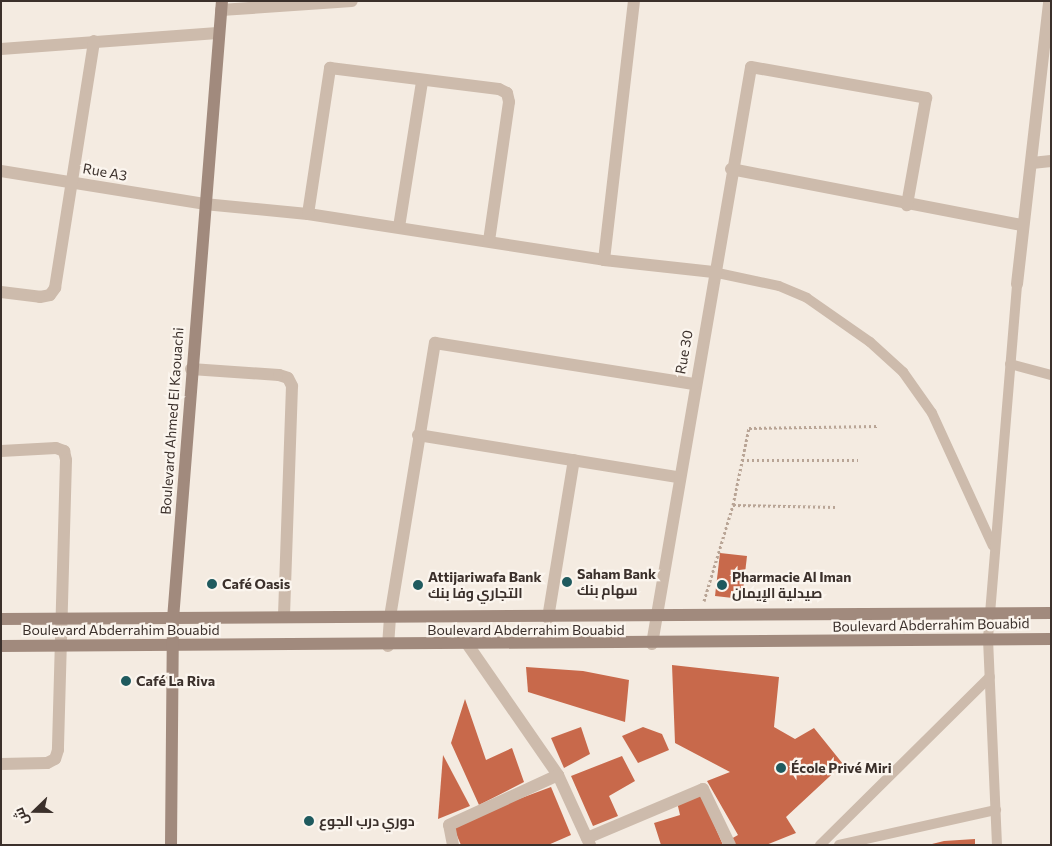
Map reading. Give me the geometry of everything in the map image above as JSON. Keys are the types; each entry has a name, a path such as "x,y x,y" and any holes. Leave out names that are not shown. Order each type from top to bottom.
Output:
{"main road":[{"name":"Boulevard Ahmed El Kaouachi","path":"171,845 173,619 217,33 221,6"},
{"name":"Boulevard Abderrahim Bouabid","path":"1,619 284,617 654,618 1051,613"},
{"name":"Boulevard Abderrahim Bouabid","path":"1,646 173,644 388,646 652,644 988,638 1051,639"}],"street":[{"path":"221,6 352,1"},
{"path":"604,260 634,1"},
{"path":"1017,284 1021,226 1048,56 1049,1"},
{"path":"1,49 217,33"},
{"path":"1,292 40,297 50,295 55,288 94,41"},
{"name":"Rue 30","path":"652,644 654,618 713,272 751,66 926,98 907,206"},
{"path":"308,214 330,68 422,80 507,93 489,240"},
{"path":"399,227 422,80"},
{"path":"1032,164 1051,161"},
{"path":"731,169 907,206 1021,226"},
{"name":"Rue A3","path":"1,171 72,181 204,204 308,214 489,240 604,260 713,272"},
{"path":"388,646 390,618 418,435 435,343 694,384"},
{"path":"191,369 288,378 292,386 284,617"},
{"path":"418,435 678,477"},
{"path":"1,451 64,450 56,759 47,763 1,764"},
{"path":"548,618 574,460"},
{"path":"468,645 558,775 589,842 703,789 730,845"},
{"path":"454,845 449,824 558,775"}],"lane":[{"path":"713,272 780,286 807,298 870,342 903,372 932,413 994,547"},
{"path":"998,845 988,638 1017,284"},
{"path":"1010,364 1051,375"},
{"path":"820,845 990,677"},
{"path":"840,845 996,810"}],"path":[{"path":"699,616 733,505 749,428 877,426"},
{"path":"742,460 858,460"},
{"path":"733,505 835,507"}],"building":[{"path":"720,553 747,556 742,599 715,596"},
{"path":"672,665 779,677 774,727 795,739 814,728 843,764 786,817 796,833 766,845 735,845 731,839 738,835 707,781 730,772 675,743"},
{"path":"526,667 583,671 629,680 625,722 528,692"},
{"path":"465,699 486,760 512,748 524,782 479,805 451,743"},
{"path":"581,727 590,754 564,768 551,738"},
{"path":"643,727 662,734 669,750 638,763 622,736"},
{"path":"443,755 470,806 438,819"},
{"path":"622,756 635,781 609,796 618,816 593,826 571,776"},
{"path":"551,787 571,835 548,845 461,845 452,824"},
{"path":"700,792 723,845 661,845 654,823 680,815 677,802"},
{"path":"975,839 975,845 932,844 944,841"}],"place":[{"name":"Saham Bank سهام بنك","path":"567,582"},
{"name":"Café Oasis","path":"212,584"},
{"name":"Attijariwafa Bank التجاري وفا بنك","path":"418,585"},
{"name":"Pharmacie Al Iman صيدلية الإيمان","path":"722,585"},
{"name":"Café La Riva","path":"126,681"},
{"name":"École Privé Miri","path":"781,768"},
{"name":"دوري درب الجوع","path":"309,821"}]}
